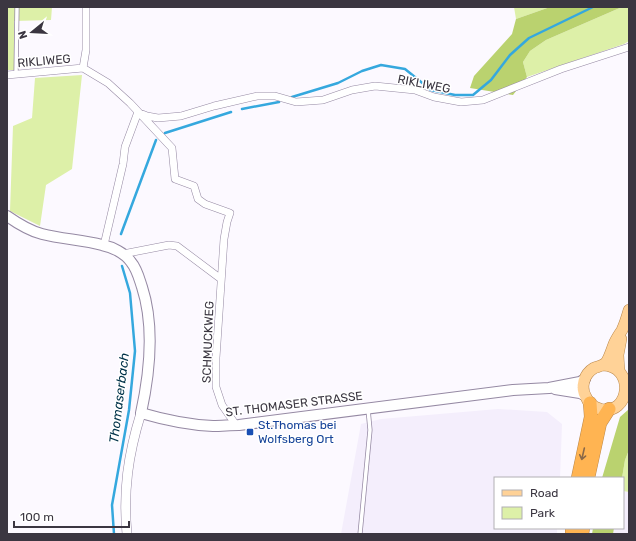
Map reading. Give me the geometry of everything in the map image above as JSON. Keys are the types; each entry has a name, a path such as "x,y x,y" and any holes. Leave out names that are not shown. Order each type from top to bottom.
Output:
{"highway":[{"path":"578,477 592,418 587,399"},
{"path":"588,477 600,423 609,409"}],"main road":[{"path":"7,216 23,226 41,234 104,245 123,254 131,262 138,274 147,302 150,323 148,374 141,413"},
{"path":"619,371 618,355 622,330 629,310"},
{"path":"602,366 607,361 614,343 622,330"},
{"path":"598,366 609,366 619,371 624,376 628,384 626,399 609,409 598,408 587,399 583,387 584,380 590,372 598,366"},
{"name":"ST. THOMASER STRASSE","path":"141,413 159,419 196,425 236,425 513,390 549,388 584,380"},
{"name":"ST. THOMASER STRASSE","path":"549,388 580,393 587,399"}],"street":[{"path":"83,68 86,50 86,7"},
{"name":"RIKLIWEG","path":"7,75 83,68 108,83 138,112 147,116 158,118 181,116 214,106 257,96 274,96 296,102 323,100 352,90 375,86 415,90 461,102 483,100 561,69 629,46"},
{"path":"104,245 123,164 125,147 138,112"},
{"name":"SCHMUCKWEG","path":"138,112 172,148 175,179 194,186 198,199 205,204 230,213 224,239 216,358 216,387 222,405 236,425"},
{"path":"123,254 169,245 177,246 221,279"},
{"path":"127,534 124,508 129,455 141,413"}],"lane":[{"path":"16,74 17,7"},
{"path":"360,534 370,430 368,408"}],"shaded area":[{"path":"498,409 547,412 562,424 560,477 494,477 494,529 557,529 557,534 341,534 361,424 381,419"},
{"path":"624,491 629,492 629,534 613,534 614,529 624,529"}],"green space":[{"path":"7,7 52,7 51,20 14,21 16,70 7,70"},
{"path":"514,7 550,7 516,19"},
{"path":"550,7 622,7 546,40 530,51 523,62 527,77 513,95 470,88 474,76 512,34 516,19"},
{"path":"622,7 629,7 629,41 527,77 523,62 530,51 546,40"},
{"path":"82,75 72,169 46,185 40,226 10,211 13,126 32,118 35,78"},
{"path":"629,409 629,450 625,460 622,477 602,477 620,417"},
{"path":"629,450 629,492 624,491 624,477 622,477 625,460"},
{"path":"593,529 614,529 613,534 592,534"}],"waterway":[{"name":"Thomaserbach","path":"292,97 338,83 362,71 381,65 405,69 431,90 455,95 473,95 491,80 510,55 529,38 593,7"},
{"name":"Thomaserbach","path":"242,109 279,102"},
{"name":"Thomaserbach","path":"165,133 231,112"},
{"name":"Thomaserbach","path":"121,234 156,140"},
{"name":"Thomaserbach","path":"114,534 112,505 129,410 135,351 130,293 122,266"}],"place":[{"name":"St.Thomas bei Wolfsberg Ort","path":"250,432"}]}
